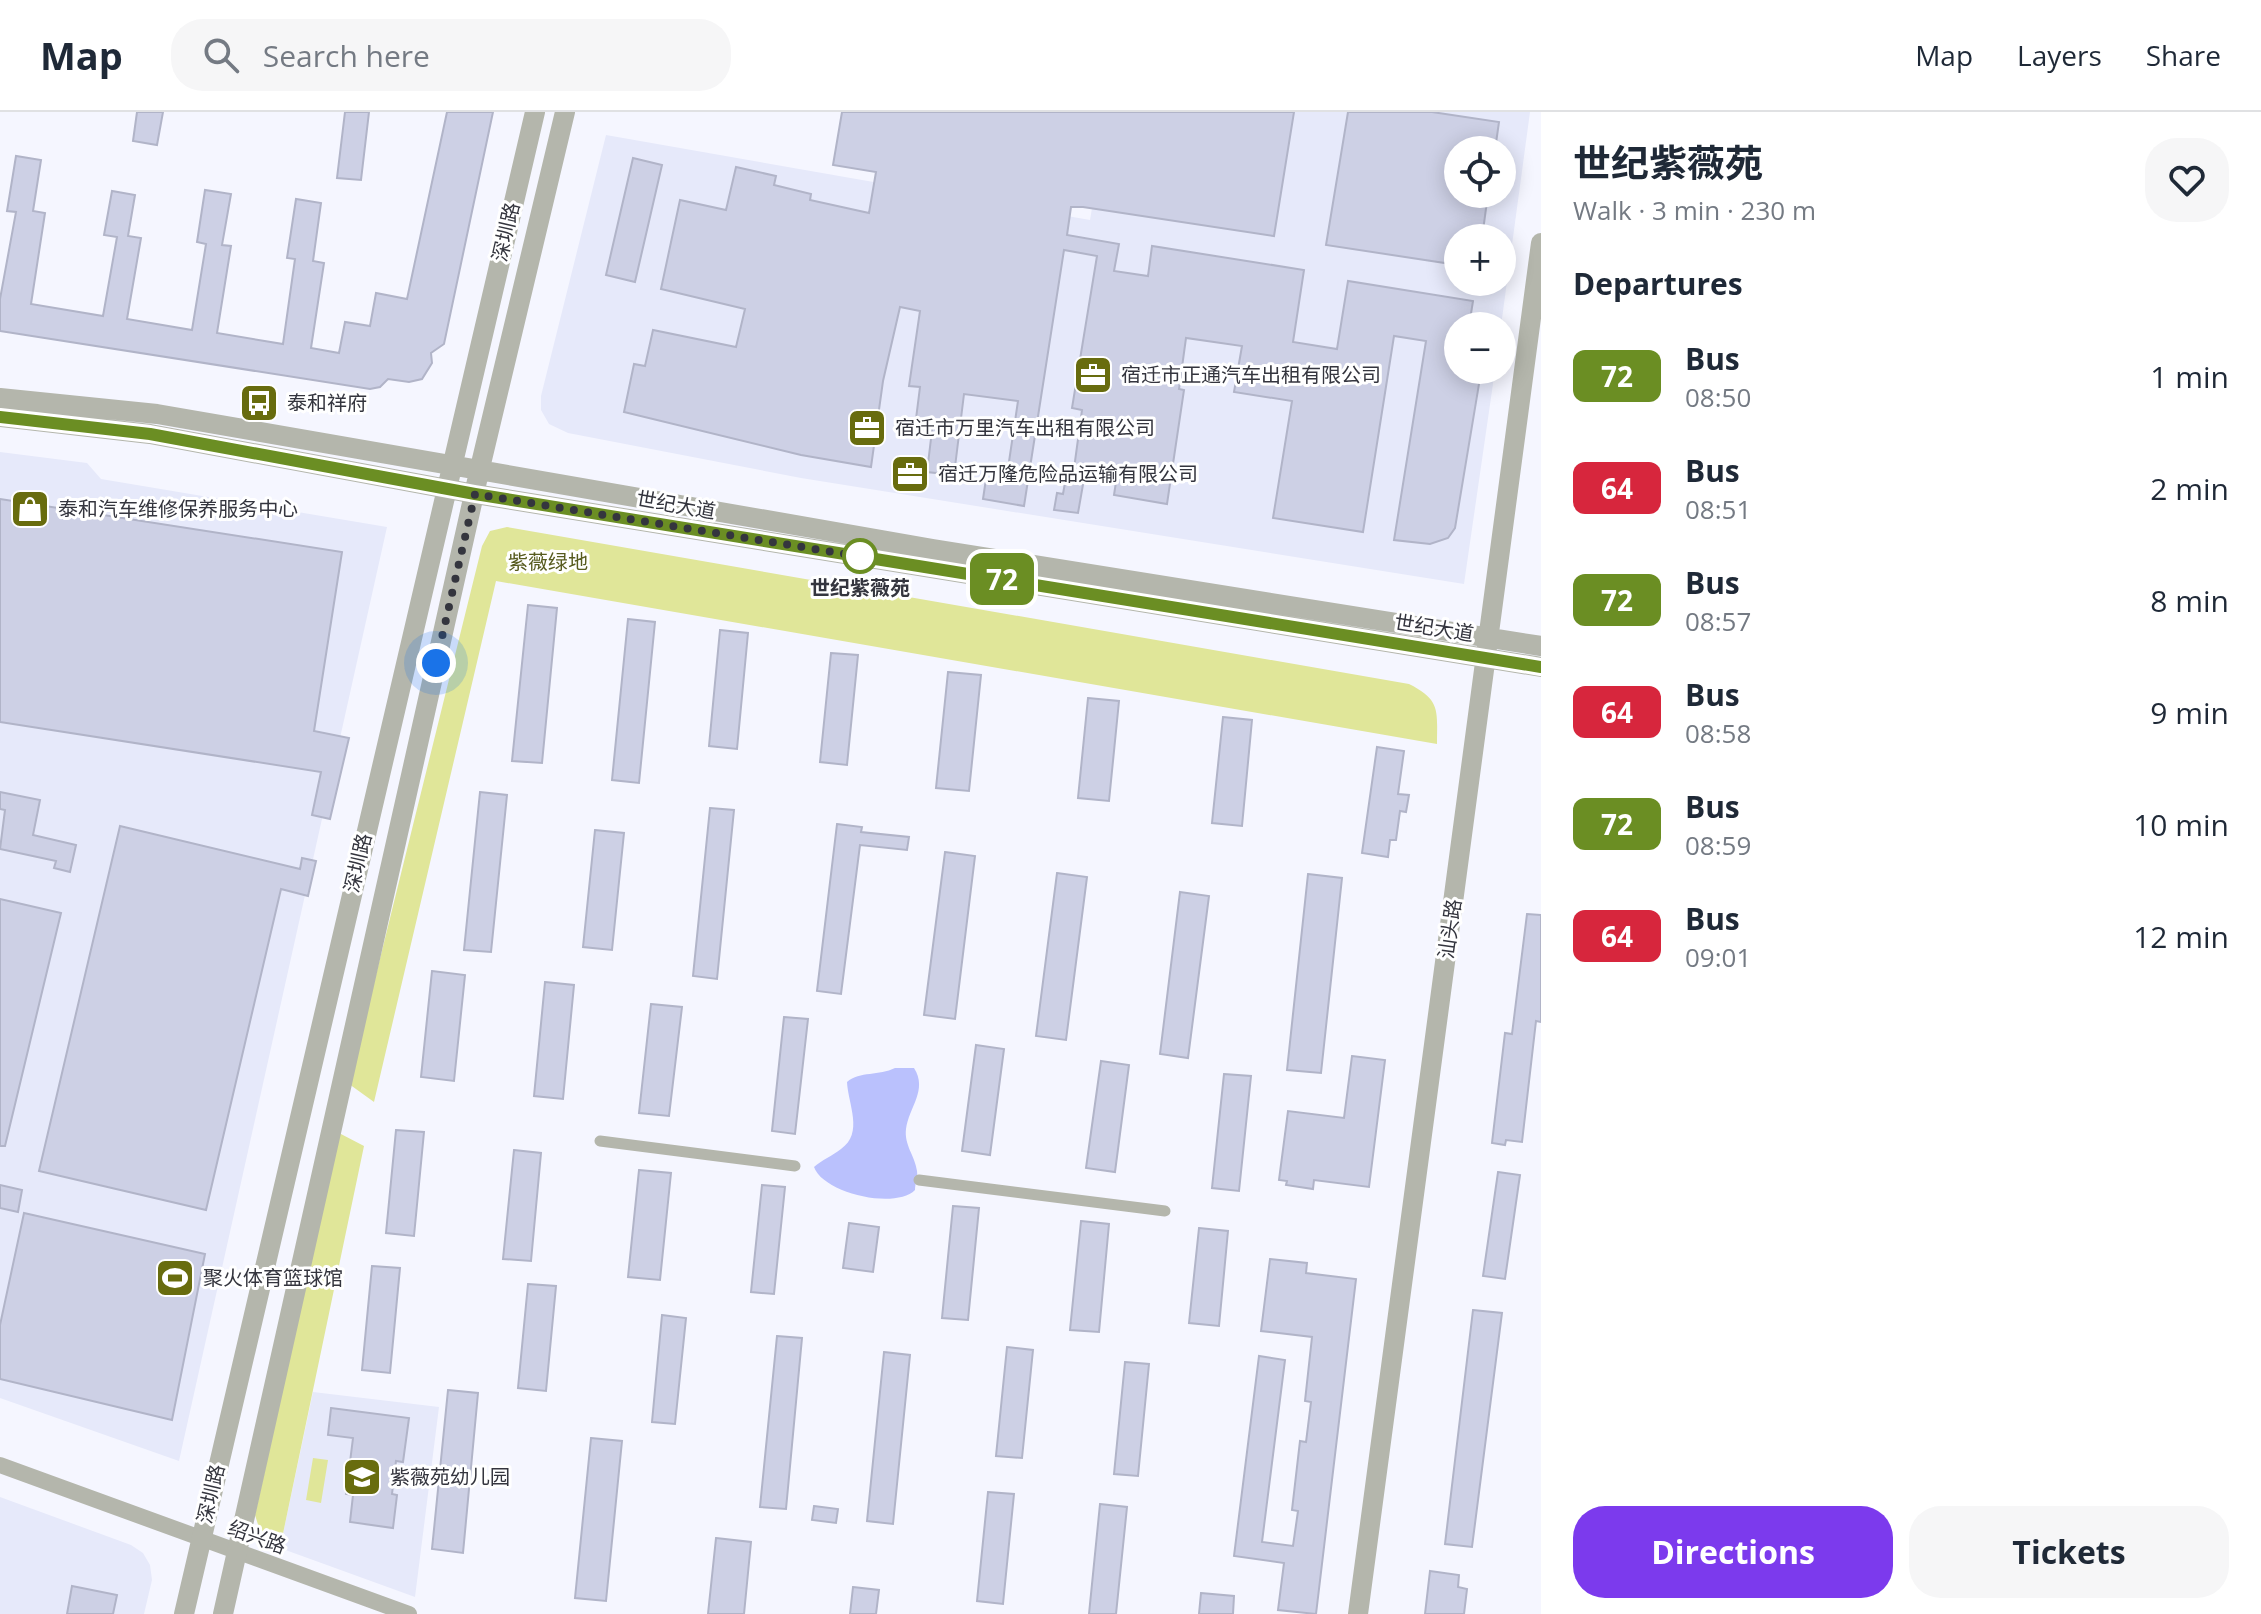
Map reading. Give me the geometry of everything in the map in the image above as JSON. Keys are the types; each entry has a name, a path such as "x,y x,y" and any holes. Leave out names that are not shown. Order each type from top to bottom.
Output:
{"street":[{"name":"深圳路","path":"184,1614 535,112"},
{"name":"深圳路","path":"223,1614 479,472 565,112"},
{"name":"汕头路","path":"1370,1614 1494,648 1541,243"},
{"name":"汕头路","path":"1358,1614 1494,648 1541,341"},
{"name":"世纪大道","path":"0,398 157,414 933,549 1494,648 1541,667"},
{"name":"世纪大道","path":"0,417 150,434 475,494 1494,648 1541,646"},
{"path":"600,1141 795,1166"},
{"path":"919,1180 1165,1211"},
{"name":"绍兴路","path":"0,1465 409,1614"}],"shaded area":[{"path":"1108,112 1530,112 1515,224 1444,224 1444,296 1505,296 1503,312 1444,312 1444,384 1493,384 1464,584 801,478 568,433 549,424 541,410 541,396 606,135 1090,220"},
{"path":"0,452 87,463 101,479 387,527 179,1461 0,1398"},
{"name":"紫薇苑幼儿园","path":"313,1392 439,1407 415,1597 280,1548"},
{"path":"0,1497 131,1545 143,1553 150,1565 152,1580 144,1614 0,1614"}],"green space":[{"name":"紫薇绿地","path":"507,527 1409,684 1432,701 1437,723 1437,744 496,581 374,1102 349,1084 482,546 490,531"},
{"path":"339,1133 364,1146 280,1548 261,1534 255,1515"},
{"path":"313,1458 328,1460 321,1503 306,1500"}],"water":[{"path":"895,1068 914,1068 918,1076 918,1091 906,1129 917,1171 915,1190 892,1198 860,1196 845,1191 820,1176 814,1167 841,1149 852,1135 853,1118 847,1082 858,1076"}],"building":[{"path":"137,112 163,112 157,145 133,141"},
{"path":"345,112 369,112 361,180 337,178"},
{"path":"447,112 493,112 444,344 431,353 432,363 422,379 409,382 388,379 380,387 370,389 0,331 0,299 16,212 7,211 16,156 41,160 33,211 45,213 31,304 103,316 117,237 104,235 112,191 135,195 128,236 141,238 127,319 192,330 206,244 197,242 205,190 231,194 222,245 231,246 217,333 283,344 295,259 287,258 296,199 321,203 313,261 324,263 311,348 339,353 345,322 370,326 376,293 407,299"},
{"path":"842,112 1294,112 1274,236 1083,207 1071,207 1067,235 1119,244 1114,271 1148,276 1152,246 1304,270 1293,342 1337,349 1348,281 1473,301 1471,312 1444,312 1444,384 1479,384 1455,528 1448,538 1430,544 1394,540 1426,341 1394,336 1363,532 1273,518 1292,401 1234,392 1242,346 1186,338 1179,389 1184,390 1167,504 1114,495 1116,482 1073,476 1082,410 1072,408 1097,256 1064,250 1024,506 983,499 986,479 1006,482 1018,401 964,394 954,475 927,472 933,422 916,419 920,387 909,386 920,311 900,307 883,381 871,467 801,455 624,412 634,364 645,366 653,330 736,347 745,309 661,289 680,200 726,210 736,167 776,176 774,185 811,194 810,200 869,213 876,172 833,165"},
{"path":"1348,112 1432,112 1499,122 1497,136 1444,136 1444,208 1486,208 1484,224 1444,224 1444,263 1326,245"},
{"path":"633,158 662,165 635,282 606,275"},
{"path":"899,465 921,469 918,484 896,480"},
{"path":"1066,477 1084,479 1078,513 1054,510 1057,493 1063,494"},
{"path":"0,499 342,552 314,731 349,738 330,819 312,815 321,772 0,722"},
{"path":"528,605 557,608 542,763 512,761"},
{"path":"628,619 655,622 639,783 612,780"},
{"path":"720,630 748,633 737,749 709,746"},
{"path":"831,653 858,655 847,765 820,762"},
{"path":"948,672 981,675 969,791 936,788"},
{"path":"1088,698 1119,701 1109,801 1078,798"},
{"path":"1223,717 1252,720 1242,826 1212,823"},
{"path":"1377,747 1404,751 1398,794 1409,795 1406,812 1400,811 1396,840 1390,840 1388,857 1362,853"},
{"path":"0,792 40,800 33,835 76,845 70,872 54,868 56,861 0,849 5,810 0,809"},
{"path":"480,792 507,795 491,952 464,950"},
{"path":"710,808 734,810 717,979 693,976"},
{"path":"837,824 862,827 861,832 909,837 907,850 860,845 841,994 817,991"},
{"path":"120,826 300,869 302,858 316,861 308,896 281,889 206,1210 39,1171"},
{"path":"595,830 624,833 612,950 583,947"},
{"path":"945,852 975,856 955,1019 924,1015"},
{"path":"1057,873 1087,877 1066,1040 1036,1036"},
{"path":"1308,874 1342,878 1321,1073 1287,1070"},
{"path":"1180,892 1209,896 1188,1058 1160,1054"},
{"path":"0,899 61,913 5,1146 0,1146"},
{"path":"1527,914 1541,915 1541,1022 1536,1021 1522,1142 1506,1140 1505,1145 1492,1143 1505,1033 1512,1034"},
{"path":"432,971 465,975 454,1081 421,1077"},
{"path":"545,982 574,985 563,1099 534,1096"},
{"path":"651,1004 682,1007 669,1116 639,1113"},
{"path":"784,1017 808,1019 795,1134 772,1131"},
{"path":"976,1045 1004,1049 990,1155 962,1151"},
{"path":"1352,1056 1385,1060 1369,1187 1314,1180 1313,1189 1286,1185 1287,1181 1279,1180 1288,1111 1344,1118"},
{"path":"1101,1061 1129,1065 1115,1172 1086,1168"},
{"path":"1224,1074 1251,1076 1239,1191 1212,1188"},
{"path":"396,1130 424,1132 414,1236 386,1233"},
{"path":"514,1150 541,1153 531,1261 503,1259"},
{"path":"639,1170 671,1173 660,1280 628,1277"},
{"path":"1498,1172 1520,1175 1505,1279 1483,1276"},
{"path":"0,1185 22,1190 18,1212 0,1208"},
{"path":"762,1185 785,1187 774,1294 751,1292"},
{"path":"953,1206 979,1208 968,1320 942,1318"},
{"path":"24,1213 205,1254 172,1420 0,1379 0,1325"},
{"path":"1081,1221 1109,1224 1099,1332 1070,1330"},
{"path":"849,1223 879,1227 873,1272 843,1268"},
{"path":"1199,1228 1228,1231 1219,1326 1189,1323"},
{"path":"1270,1259 1307,1263 1306,1273 1356,1279 1316,1614 1278,1610 1284,1563 1234,1556 1259,1356 1285,1360 1262,1542 1293,1546 1298,1511 1292,1510 1300,1441 1306,1442 1311,1402 1305,1401 1312,1337 1261,1331"},
{"path":"372,1266 400,1268 390,1373 362,1370"},
{"path":"528,1284 556,1286 546,1391 518,1388"},
{"path":"1473,1310 1502,1313 1472,1547 1445,1544"},
{"path":"662,1315 686,1318 675,1424 652,1422"},
{"path":"777,1336 802,1338 786,1509 760,1507"},
{"path":"1007,1347 1033,1350 1022,1458 996,1456"},
{"path":"884,1352 910,1355 893,1524 867,1521"},
{"path":"1125,1362 1149,1364 1138,1476 1114,1474"},
{"path":"448,1390 478,1393 463,1553 432,1549"},
{"path":"331,1408 409,1418 403,1462 396,1461 392,1494 397,1495 393,1528 350,1522 353,1495 346,1494 353,1438 328,1435"},
{"path":"591,1438 622,1441 606,1601 575,1598"},
{"path":"988,1492 1014,1494 1003,1604 977,1601"},
{"path":"1100,1504 1127,1507 1116,1614 1089,1614"},
{"path":"814,1506 838,1509 836,1523 812,1520"},
{"path":"716,1538 751,1542 744,1614 708,1614"},
{"path":"1430,1571 1459,1575 1458,1587 1467,1589 1464,1614 1425,1614"},
{"path":"72,1586 117,1595 113,1614 67,1614"},
{"path":"853,1587 879,1590 876,1614 850,1614"},
{"path":"1201,1593 1234,1596 1233,1614 1199,1614"}],"bus line":[{"name":"72","path":"0,417 150,434 475,494 1541,667"}],"place":[{"name":"宿迁市正通汽车出租有限公司","path":"1093,375"},
{"name":"泰和祥府","path":"259,403"},
{"name":"宿迁市万里汽车出租有限公司","path":"867,428"},
{"name":"宿迁万隆危险品运输有限公司","path":"910,474"},
{"name":"泰和汽车维修保养服务中心","path":"30,509"},
{"name":"世纪紫薇苑","path":"860,556"},
{"name":"聚火体育篮球馆","path":"175,1278"},
{"name":"紫薇苑幼儿园","path":"362,1477"}],"route":[{"path":"436,663 475,494 870,558 860,556"}]}
